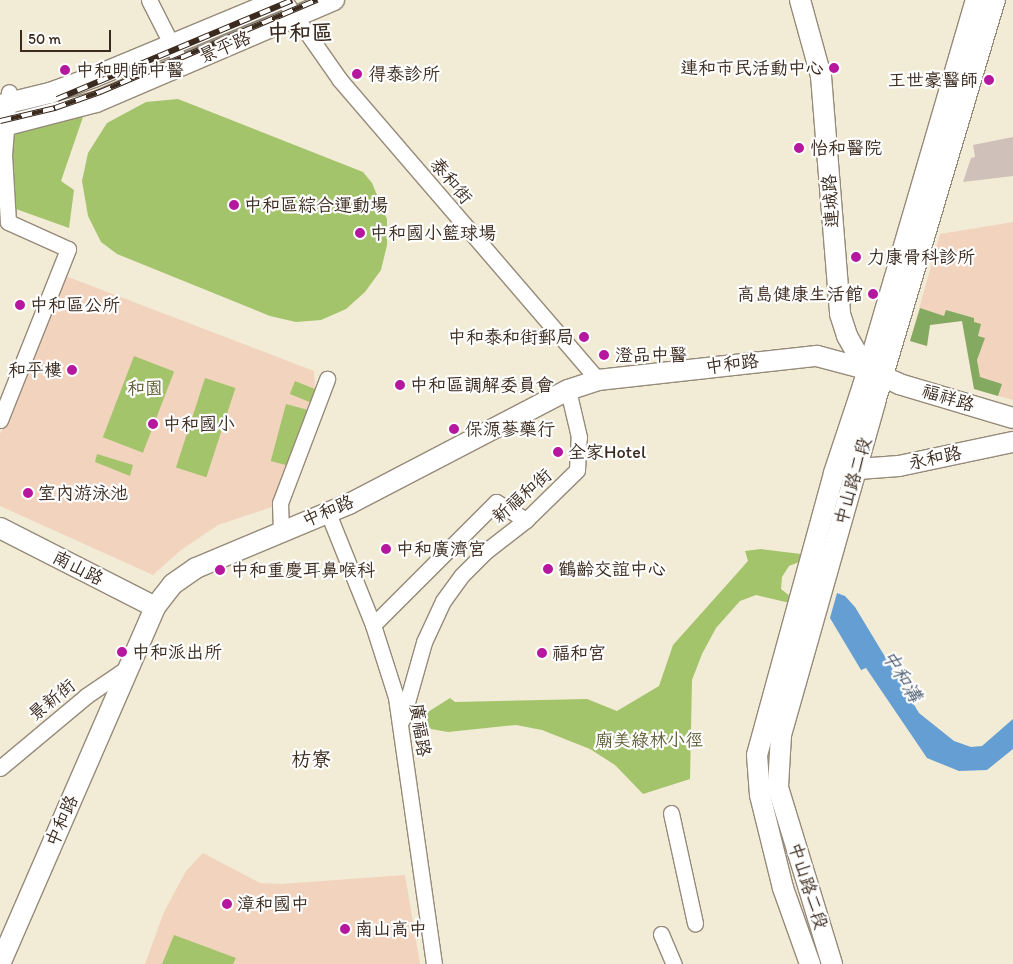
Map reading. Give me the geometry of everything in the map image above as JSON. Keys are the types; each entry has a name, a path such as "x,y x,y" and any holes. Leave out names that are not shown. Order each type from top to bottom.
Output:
{"street":[{"path":"149,0 182,65"},
{"name":"景平路","path":"6,100 94,77 279,0"},
{"name":"泰和街","path":"284,0 293,18 340,80 598,380"},
{"name":"景平路","path":"4,127 96,102 334,0"},
{"name":"連城路","path":"800,0 821,76 840,314 847,336 875,373"},
{"name":"中山路二段","path":"832,964 778,787 781,735 857,468 875,373 976,0"},
{"name":"中山路二段","path":"810,964 783,888 760,795 757,755 834,473 875,373 995,0"},
{"path":"0,420 68,249 8,222 4,155 6,100"},
{"name":"中和路","path":"0,964 132,665 155,608 173,584 196,568 328,513 568,390 598,380 817,356 875,373"},
{"name":"福祥路","path":"875,373 1013,418"},
{"path":"281,531 280,503 327,379"},
{"name":"新福和街","path":"401,725 424,642 443,601 462,575 486,551 526,520 577,470 579,437 568,390"},
{"name":"永和路","path":"834,473 857,468 899,466 1013,442"},
{"path":"374,625 496,502 526,520"},
{"name":"廣福路","path":"328,513 374,625 396,697 434,964"},
{"name":"南山路","path":"0,528 155,608"},
{"name":"景新街","path":"0,768 86,696 132,665"},
{"path":"671,813 695,923"},
{"path":"661,934 674,964"}],"shaded area":[{"path":"1013,137 1013,176 963,182 971,158 975,157 973,145"},
{"path":"1013,222 1013,400 974,389 962,321 930,325 927,346 910,341 940,234"},
{"name":"中和國小","path":"63,275 314,371 315,389 272,507 218,525 181,550 153,575 0,506 0,434"},
{"path":"203,853 260,883 281,884 405,875 420,964 145,964 164,912 186,871"}],"green space":[{"name":"中和區綜合運動場","path":"178,99 363,172 372,183 387,219 387,245 381,270 365,292 346,309 321,320 296,322 270,316 117,254 101,242 88,216 82,181 88,153 107,123 146,102"},
{"path":"84,114 61,181 74,190 69,228 16,209 8,162 16,132"},
{"path":"920,308 944,316 946,310 974,318 974,322 981,324 978,336 985,338 977,360 980,377 1002,384 998,396 974,389 962,321 930,325 927,346 910,341"},
{"name":"和園","path":"134,356 174,371 143,453 103,437"},
{"path":"205,378 235,388 206,477 176,467"},
{"path":"295,381 315,389 310,402 290,394"},
{"path":"286,404 308,410 293,467 271,461"},
{"path":"97,454 133,465 130,476 95,462"},
{"name":"廟美綠林小徑","path":"761,549 801,554 799,562 789,566 782,577 781,589 791,597 790,603 756,595 740,601 716,628 702,654 692,680 690,779 643,794 615,765 590,749 542,730 516,725 448,732 431,729 420,717 450,698 455,702 587,699 617,711 659,686 673,645 748,561 745,551"},
{"path":"174,935 236,958 233,964 162,964"}],"water":[{"path":"837,593 845,596 855,607 919,713 954,741 971,747 982,746 1013,719 1013,749 987,770 959,771 927,758 866,668 861,670 830,618"}],"railway":[{"path":"57,99 292,0"},
{"path":"0,121 55,108 100,92 317,0"}],"place":[{"name":"連和市民活動中心","path":"834,68"},
{"name":"中和明師中醫","path":"65,70"},
{"name":"得泰診所","path":"357,74"},
{"name":"王世豪醫師","path":"989,80"},
{"name":"怡和醫院","path":"799,148"},
{"name":"中和區綜合運動場","path":"234,205"},
{"name":"中和國小籃球場","path":"360,233"},
{"name":"力康骨科診所","path":"856,257"},
{"name":"高島健康生活館","path":"873,294"},
{"name":"中和區公所","path":"20,305"},
{"name":"中和泰和街郵局","path":"584,337"},
{"name":"澄品中醫","path":"604,355"},
{"name":"和平樓","path":"72,370"},
{"name":"中和區調解委員會","path":"400,385"},
{"name":"中和國小","path":"153,424"},
{"name":"保源蔘藥行","path":"454,429"},
{"name":"全家Hotel","path":"558,452"},
{"name":"室內游泳池","path":"28,493"},
{"name":"中和廣濟宮","path":"386,549"},
{"name":"鶴齡交誼中心","path":"548,569"},
{"name":"中和重慶耳鼻喉科","path":"220,570"},
{"name":"中和派出所","path":"122,652"},
{"name":"福和宮","path":"542,653"},
{"name":"漳和國中","path":"227,904"},
{"name":"南山高中","path":"345,929"}],"district":[{"name":"中和區","path":"300,33"},
{"name":"枋寮","path":"311,759"}],"water label":[{"name":"中和溝","path":"902,676"}]}
